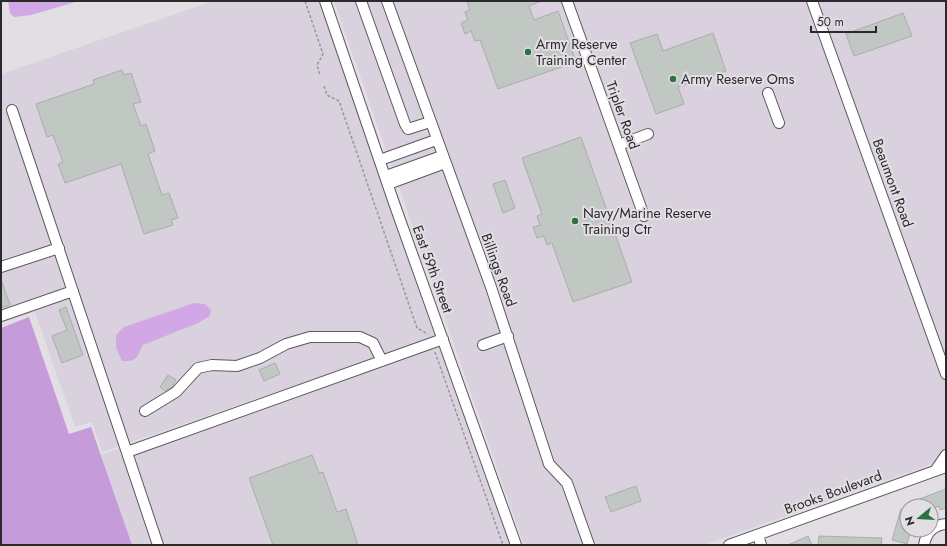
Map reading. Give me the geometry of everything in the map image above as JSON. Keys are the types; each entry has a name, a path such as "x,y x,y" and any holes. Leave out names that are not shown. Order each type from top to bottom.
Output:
{"street":[{"name":"East 59th Street","path":"325,1 516,545"},
{"path":"361,1 405,124 408,129 411,129 430,122"},
{"name":"Billings Road","path":"387,1 443,160 508,336 549,464 568,482 589,545"},
{"name":"Tripler Road","path":"567,1 644,216"},
{"name":"Beaumont Road","path":"812,1 946,374"},
{"path":"768,93 779,123"},
{"path":"12,110 158,545"},
{"path":"619,145 648,134"},
{"path":"380,160 436,140"},
{"path":"387,180 443,160"},
{"path":"1,267 58,248"},
{"path":"1,316 73,291"},
{"path":"483,345 508,336"},
{"path":"145,411 176,392 198,368 212,364 237,366 260,358 286,344 310,337 360,337 373,344 382,361"},
{"path":"127,452 443,339"},
{"path":"935,471 946,455"},
{"name":"Brooks Boulevard","path":"729,545 946,467"},
{"path":"924,545 926,537 932,529 946,524"},
{"path":"758,535 761,545"}],"path":[{"path":"305,1 323,54 317,65 320,75"},
{"path":"324,86 327,95 339,101 417,328 429,334"},
{"path":"434,350 503,545"}],"shaded area":[{"path":"8,1 79,1 31,15 14,17 10,13"},
{"path":"213,1 323,1 438,336 102,452 92,422 75,427 35,312 1,323 1,74"},
{"path":"334,1 946,1 946,459 704,545 524,545"},
{"path":"194,303 205,304 211,310 210,316 198,323 143,345 134,360 122,361 116,348 116,335 124,327"},
{"path":"29,317 69,434 91,427 132,545 1,545 1,328"},
{"path":"440,339 512,545 132,545 101,455"}],"building":[{"name":"Army Reserve Training Center","path":"467,1 541,1 529,6 534,20 558,11 576,62 498,89 480,40 475,41 471,31 465,34 461,23 468,20 465,12 470,10"},
{"path":"903,13 912,36 854,56 846,34"},
{"name":"Army Reserve Oms","path":"713,33 726,71 678,87 684,104 656,114 630,43 657,34 663,51"},
{"path":"122,70 124,75 131,73 141,102 133,104 141,126 146,124 155,151 148,154 162,195 169,193 178,218 171,220 173,225 144,234 121,164 65,183 58,164 63,162 53,135 47,137 36,104 94,84 93,80"},
{"name":"Navy/Marine Reserve Training Ctr","path":"581,137 632,282 573,302 552,243 547,245 544,236 537,238 533,227 540,225 537,216 542,214 522,158"},
{"path":"505,180 515,208 503,213 493,184"},
{"path":"2,282 10,305 1,308 1,283"},
{"path":"66,307 83,355 62,363 52,336 67,330 59,310"},
{"path":"275,363 280,374 264,381 259,370"},
{"path":"168,375 176,380 172,387 165,391 160,387"},
{"path":"312,455 319,473 323,472 337,512 346,509 358,545 273,545 249,478"},
{"path":"636,486 641,501 611,512 605,497"},
{"path":"946,489 946,508 940,510 939,498 922,498"},
{"path":"899,516 899,538 909,538 907,544 892,540"},
{"path":"808,536 812,545 788,545"},
{"path":"819,536 882,538 881,545 818,545"}],"place":[{"name":"Army Reserve Training Center","path":"528,52"},
{"name":"Army Reserve Oms","path":"673,79"},
{"name":"Navy/Marine Reserve Training Ctr","path":"575,221"}]}
